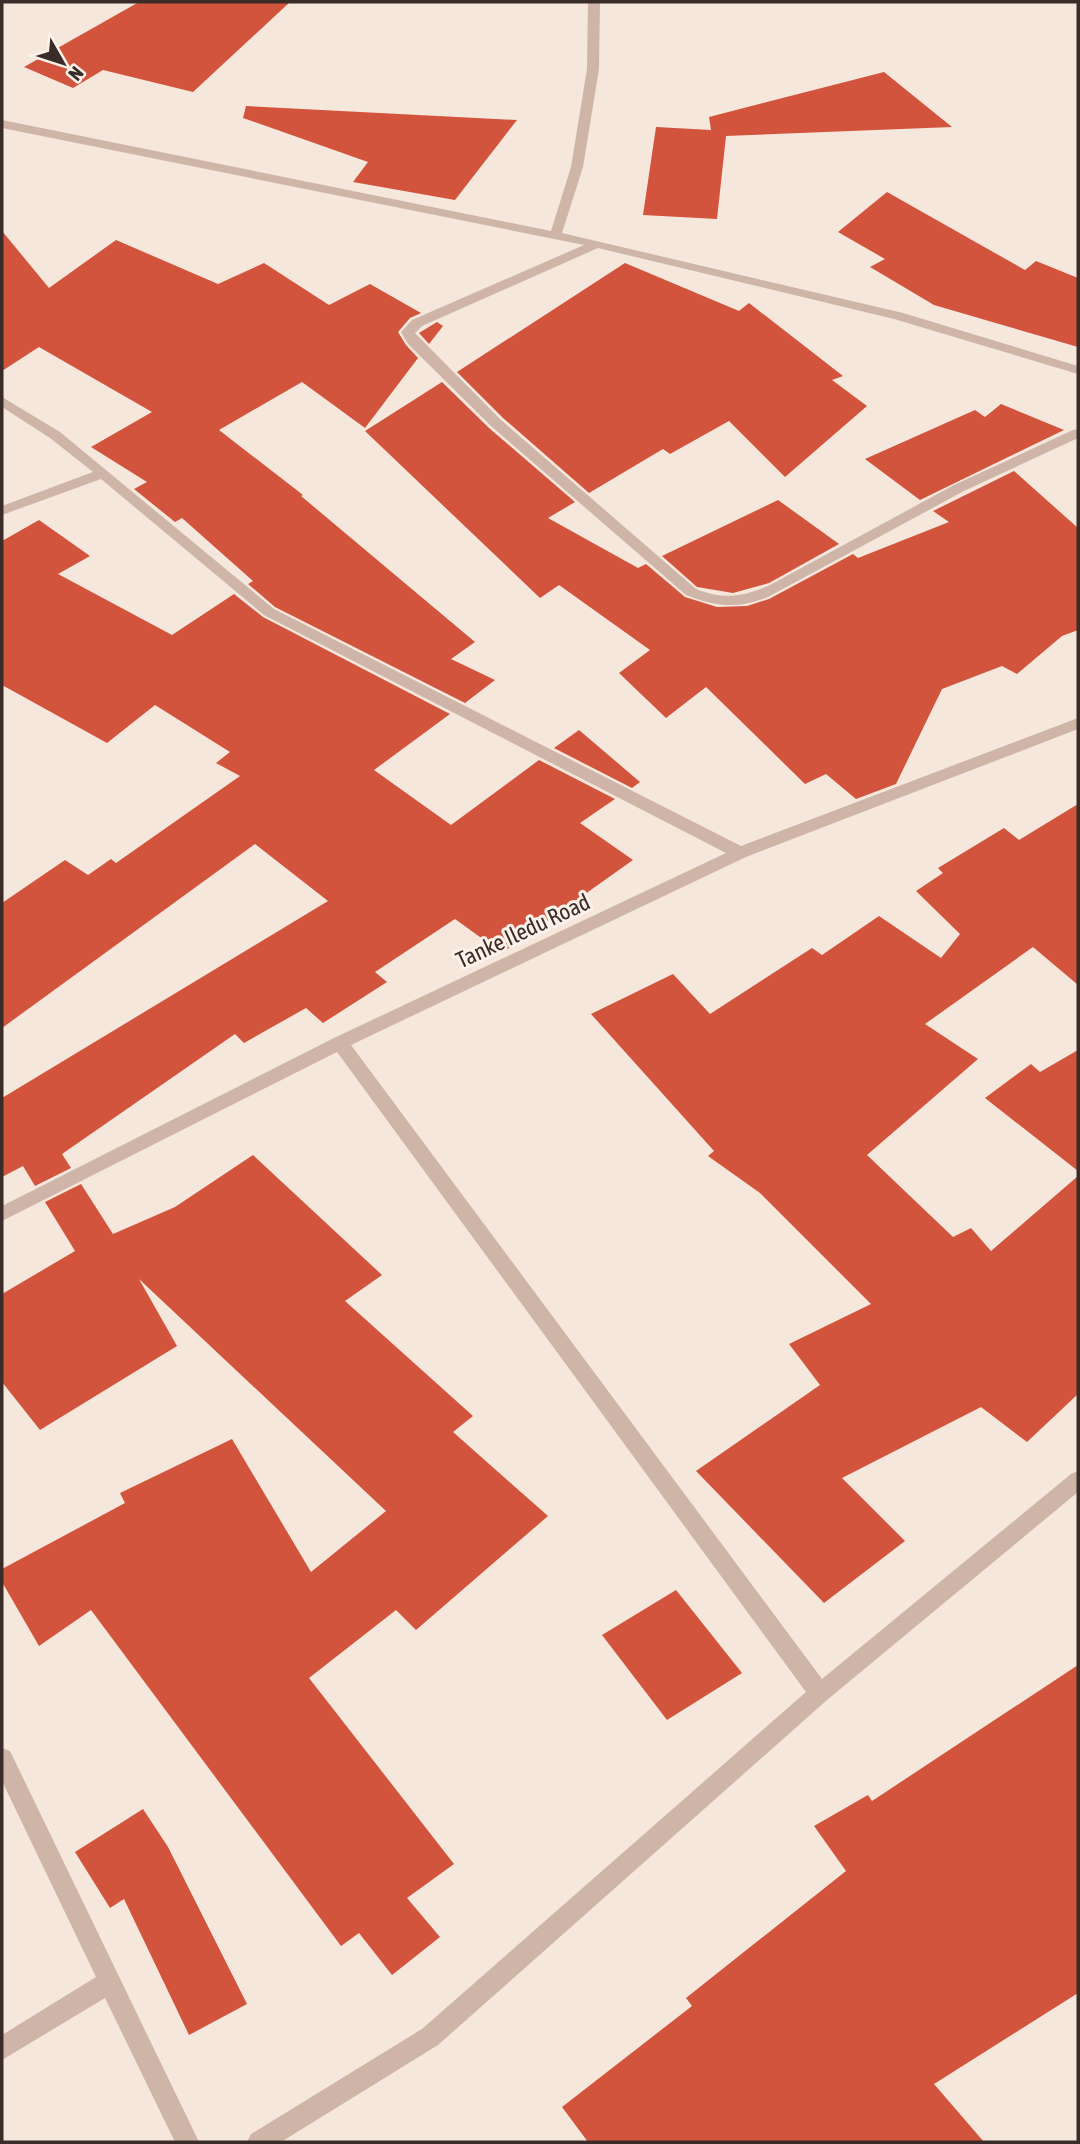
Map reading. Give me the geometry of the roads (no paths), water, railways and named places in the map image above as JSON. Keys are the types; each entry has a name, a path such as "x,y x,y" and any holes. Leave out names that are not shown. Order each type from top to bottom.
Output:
{"street":[{"path":"555,237 577,167 593,69 594,2"},
{"path":"2,124 597,244 898,316 1078,370"},
{"path":"597,244 417,323 408,332 413,341 496,423 691,592 720,604 748,601 960,488 1078,433"},
{"path":"2,401 55,435 269,612 740,853"},
{"path":"2,511 103,473"},
{"name":"Tanke Iledu Road","path":"2,1214 340,1043 740,853 1073,730"},
{"path":"340,1043 820,1693"},
{"path":"259,2142 430,2037 820,1693 1078,1480"},
{"path":"2,1758 108,1983 187,2142"},
{"path":"2,2048 108,1983"}]}
